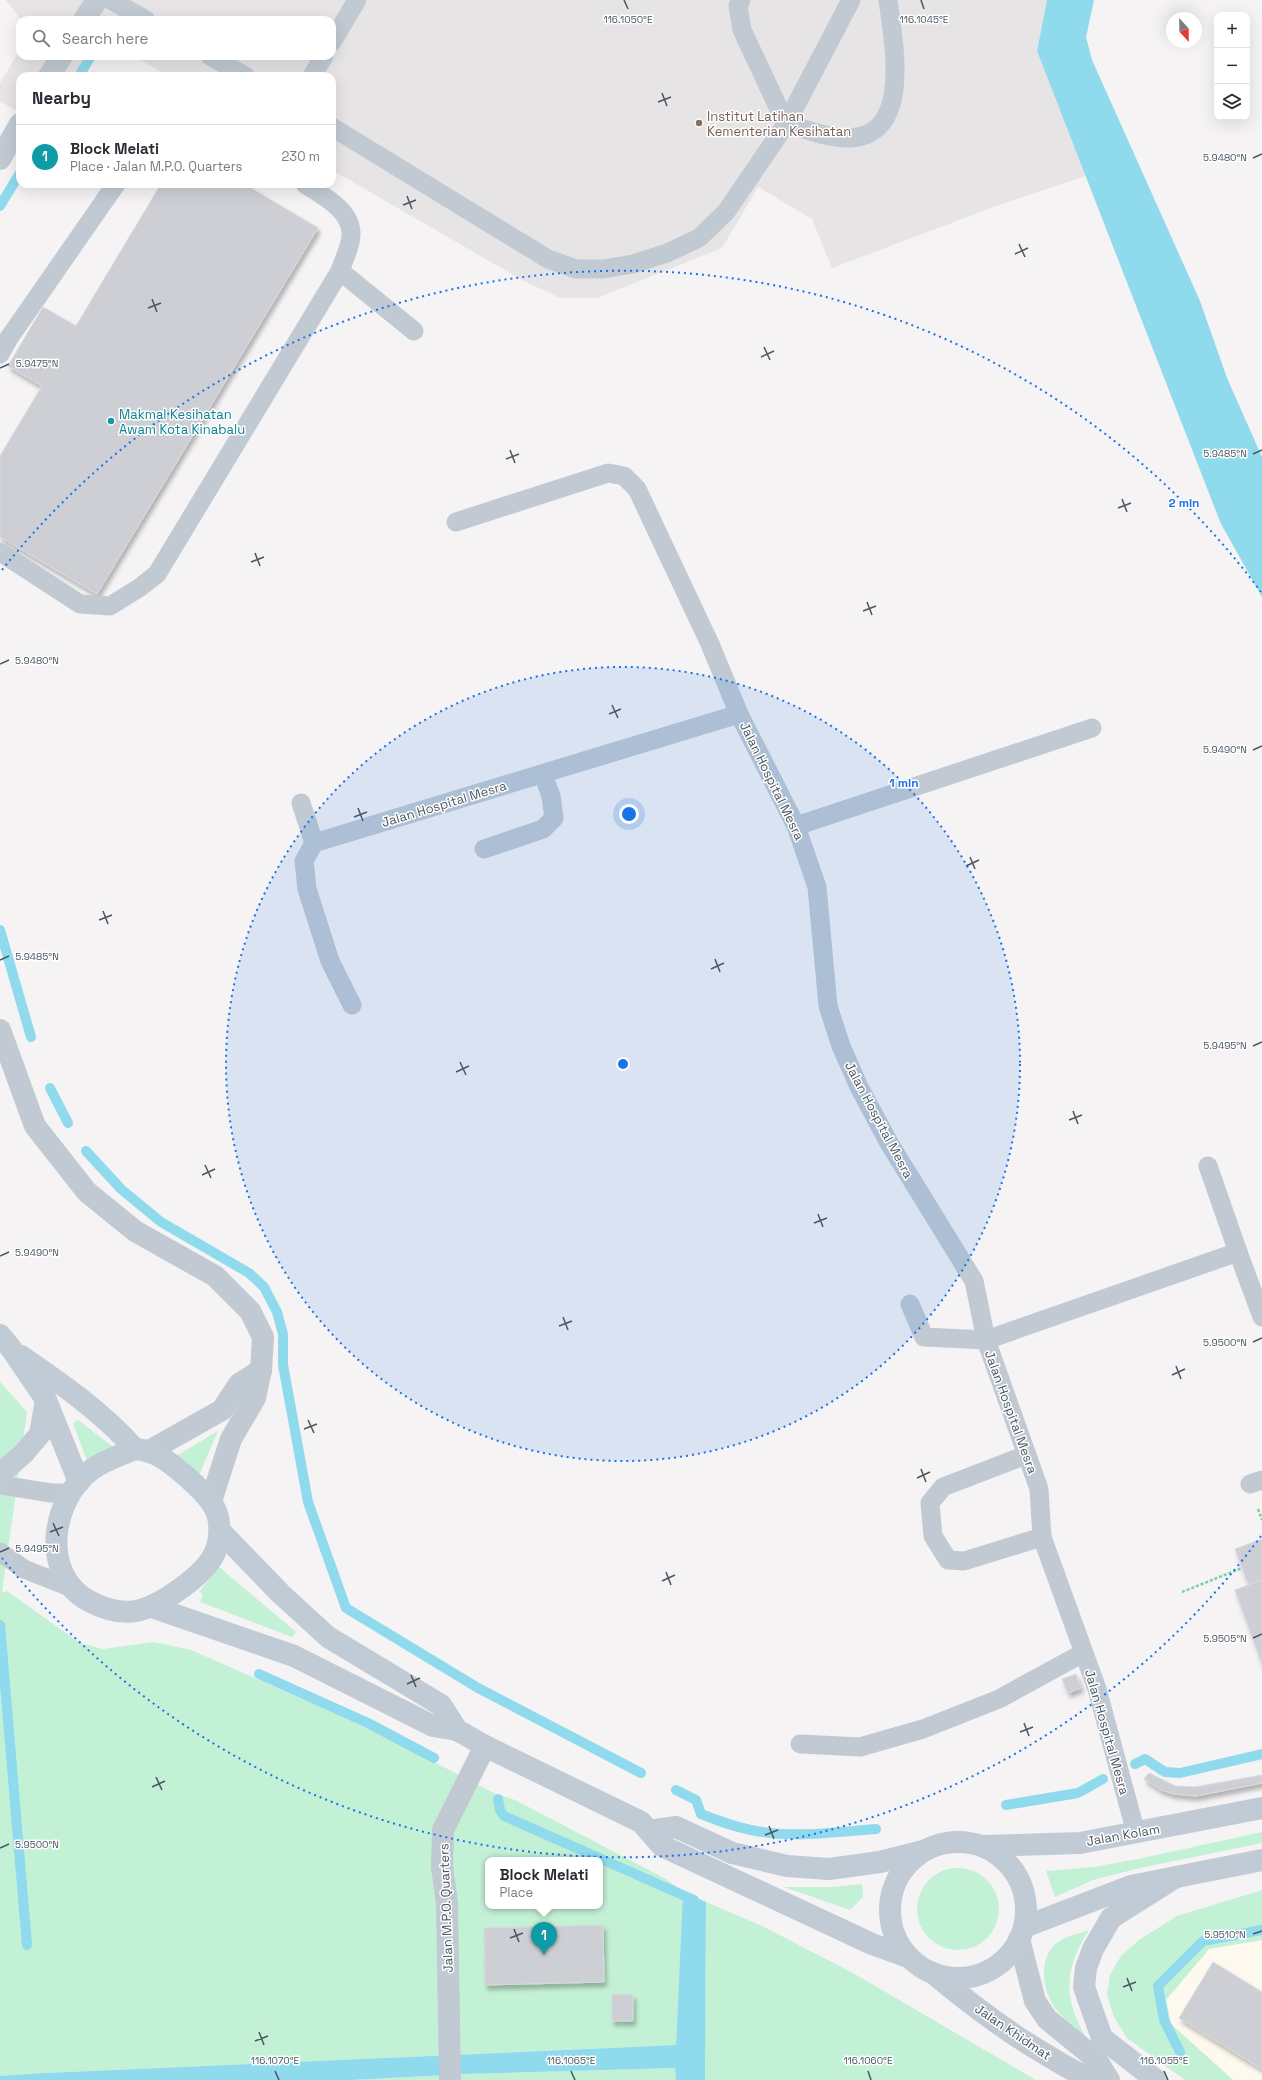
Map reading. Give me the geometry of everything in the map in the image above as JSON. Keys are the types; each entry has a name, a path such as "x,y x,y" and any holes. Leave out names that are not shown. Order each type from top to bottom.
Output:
{"main road":[{"path":"6,1343 46,1400 75,1488"},
{"path":"6,1343 65,1386 114,1425 142,1450 161,1455 171,1463 211,1501 218,1516 220,1531 218,1545 212,1558 203,1569 168,1598 152,1607 135,1611 118,1612 101,1607 86,1599 72,1588 63,1574 55,1546 59,1518 75,1488 91,1470 116,1457 142,1450"},
{"path":"0,1474 24,1454 40,1434 46,1400"},
{"path":"220,1531 281,1594 328,1637 440,1705 457,1730"},
{"path":"152,1607 294,1656 433,1726 457,1730 484,1746 641,1822 662,1846 872,1944 905,1956 933,1973 948,1977 970,1978 1005,1961 1022,1933 1026,1906 1023,1886 1009,1865 1000,1855 983,1846 954,1842 880,1862 829,1869 787,1866 732,1853 676,1827 649,1831"},
{"name":"Jalan Kolam","path":"983,1846 1080,1843 1262,1808"},
{"path":"905,1956 894,1940 890,1917 892,1892 904,1869 926,1850"},
{"path":"1022,1933 1131,1886 1262,1860"},
{"path":"1156,2080 1102,2038 1084,1988 1086,1968 1093,1949 1111,1918 1176,1877"}],"street":[{"path":"87,16 97,0"},
{"path":"52,72 59,60"},
{"path":"0,159 16,131"},
{"path":"0,1030 35,1126 87,1192 135,1231 215,1276 250,1311 263,1337 261,1370 254,1398 231,1439 211,1501"},
{"path":"142,1450 222,1410 239,1384 261,1370"},
{"name":"Jalan M.P.O. Quarters","path":"450,2080 447,1903 442,1867 443,1830 484,1746"},
{"name":"Jalan Khidmat","path":"1022,1933 1035,2001 1047,2019 1096,2059 1109,2080"},
{"name":"Jalan Khidmat","path":"933,1973 969,2003 1020,2040 1084,2077 1100,2080"}],"lane":[{"path":"111,0 139,16"},
{"path":"336,35 357,0"},
{"path":"741,0 738,6 742,30 786,124 826,135 850,138 866,135 879,126 892,101 896,66 888,0"},
{"path":"336,129 548,259 576,269 604,269 633,264 667,253 699,238 726,212 786,124 851,0"},
{"path":"217,60 238,72"},
{"path":"314,72 322,60"},
{"path":"3,342 113,188"},
{"path":"0,552 80,604 110,606 139,588 157,574 340,271 351,235 347,218 337,206 311,188"},
{"path":"340,271 414,331"},
{"path":"456,522 608,473 624,476 637,489 710,644 739,714"},
{"name":"Jalan Hospital Mesra","path":"314,842 739,714 796,826 817,887 828,1006 841,1046 859,1087 889,1143 974,1281 986,1340 1039,1489 1042,1537 1097,1689 1136,1833"},
{"path":"796,826 1092,728"},
{"path":"484,849 543,829 554,818 551,796 543,774"},
{"path":"301,803 314,842 304,861 307,889 330,961 352,1005"},
{"path":"1208,1166 1262,1318"},
{"path":"910,1304 924,1337 986,1340 1238,1252"},
{"path":"1026,1455 943,1487 930,1503 933,1536 948,1560 964,1561 1042,1537"},
{"path":"0,1485 51,1492 75,1488"},
{"path":"0,1552 24,1569 72,1588"},
{"path":"800,1744 860,1747 923,1729 999,1699 1083,1653"}],"path":[{"path":"1182,1592 1242,1568"}],"shaded area":[{"name":"Institut Latihan Kementerian Kesihatan","path":"6,0 1047,0 1037,51 1086,176 1002,204 832,268 812,219 758,187 722,248 597,298 560,298 522,280 336,172 336,72 161,72 141,60 336,60 336,16 18,16"},
{"path":"16,57 16,60 84,60 77,72 16,72 16,111 0,101 0,83"},
{"path":"1262,1940 1262,2080 1233,2080 1171,2024 1166,2000 1209,1949"}],"green space":[{"path":"0,1382 27,1412 2,1593 7,1591 80,1643 103,1649 154,1642 191,1650 364,1726 494,1793 515,1800 666,1879 683,1892 676,2045 47,2073 0,2080"},
{"path":"78,1420 116,1449 87,1461 73,1423"},
{"path":"218,1431 197,1480 176,1456"},
{"path":"219,1567 296,1632 292,1637 200,1602 203,1595 199,1592"},
{"path":"1262,1832 1262,1843 1140,1868 1093,1880 1055,1897 1046,1871 1093,1867 1138,1859"},
{"path":"958,1868 974,1871 987,1880 996,1893 999,1909 996,1925 987,1938 974,1947 958,1950 942,1947 929,1938 920,1925 917,1909 920,1893 929,1880 942,1871"},
{"path":"862,1884 863,1897 850,1910 784,1887 831,1887"},
{"path":"1262,1890 1262,1940 1209,1949 1166,2000 1171,2024 1233,2080 1185,2080 1127,2038 1114,2017 1107,1995 1110,1975 1121,1956 1139,1940 1177,1916"},
{"path":"706,1902 760,1925 853,1973 1036,2080 705,2080"},
{"path":"1089,1930 1074,1959 1069,1985 1070,1998 1074,2012 1088,2041 1055,2008 1047,1992 1044,1974 1047,1957 1051,1949 1057,1943 1068,1937"},
{"path":"676,2068 676,2080 352,2080 464,2074"}],"water":[{"path":"1047,0 1094,0 1086,37 1092,60 1200,301 1227,378 1262,457 1262,597 1221,524 1037,51"},
{"path":"683,1892 706,1902 705,2080 676,2080 675,2068 464,2074 352,2080 0,2080 0,2076 46,2073 676,2045"}],"building":[{"name":"Makmal Kesihatan Awam Kota Kinabalu","path":"159,188 251,188 318,228 97,594 0,537 0,456 42,386 8,366 43,307 76,326"},
{"path":"1262,1539 1262,1580 1248,1584 1235,1549"},
{"path":"1262,1580 1262,1664 1235,1590"},
{"path":"1076,1674 1081,1688 1068,1693 1062,1679"},
{"path":"1149,1773 1175,1786 1195,1787 1262,1775 1262,1783 1196,1796 1174,1794 1161,1790 1144,1779"},
{"path":"603,1925 604,1982 485,1985 484,1928"},
{"path":"1213,1962 1262,1992 1262,2069 1179,2018"},
{"path":"612,1994 633,1995 633,2021 612,2021"}],"waterway":[{"path":"81,72 89,60"},
{"path":"0,206 16,180"},
{"path":"0,930 31,1037"},
{"path":"50,1088 68,1123"},
{"path":"86,1151 121,1189 161,1222 249,1273 264,1287 277,1312 283,1334 283,1365 308,1502 346,1608 478,1688 641,1773"},
{"path":"0,1625 27,1945"},
{"path":"259,1674 368,1723 434,1758"},
{"path":"1135,1764 1145,1759 1165,1772 1180,1773 1262,1754"},
{"path":"1006,1805 1078,1793 1103,1779"},
{"path":"676,1790 696,1800 701,1814 749,1830 771,1833 801,1834 876,1829"},
{"path":"498,1799 500,1810 504,1816 597,1857"},
{"path":"603,1860 694,1900"},
{"path":"1180,2052 1164,2020 1158,1986 1203,1941 1262,1930"}],"place":[{"name":"Institut Latihan Kementerian Kesihatan","path":"699,123"},
{"name":"Makmal Kesihatan Awam Kota Kinabalu","path":"111,421"},
{"name":"Block Melati","path":"544,1955"}]}
